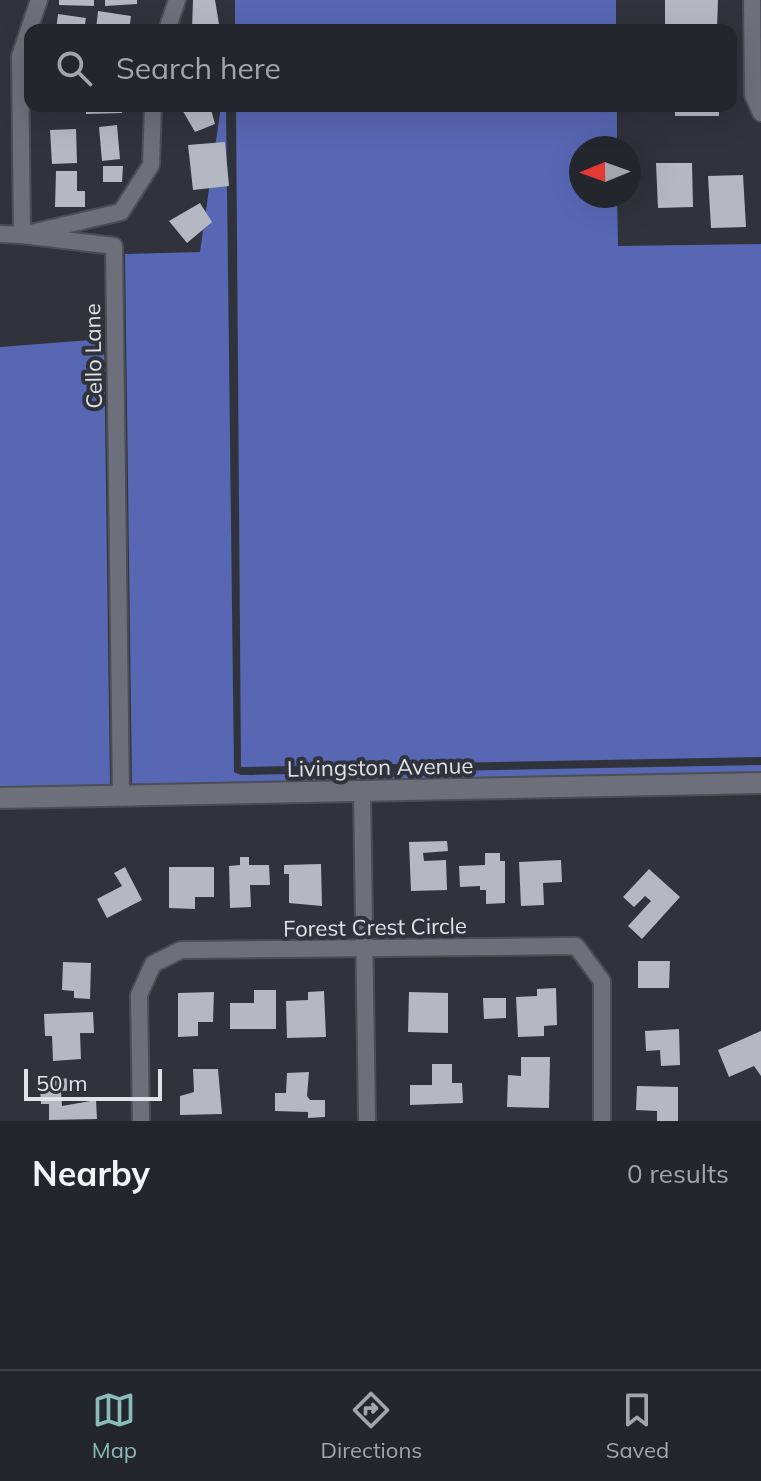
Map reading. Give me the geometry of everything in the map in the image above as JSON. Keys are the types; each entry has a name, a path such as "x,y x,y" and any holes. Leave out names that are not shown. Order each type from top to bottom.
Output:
{"street":[{"path":"31,24 39,0"},
{"path":"169,24 177,0"},
{"path":"752,0 753,95 761,113"},
{"path":"22,235 20,56 24,44"},
{"path":"0,234 22,235 121,212 151,165 153,112"},
{"name":"Cello Lane","path":"22,235 114,246 121,797"},
{"name":"Livingston Avenue","path":"0,798 761,783"},
{"path":"362,792 367,1121"},
{"name":"Forest Crest Circle","path":"141,1121 139,995 153,964 181,950 576,946 602,981 602,1121"}],"shaded area":[{"path":"235,0 616,0 616,24 235,24"},
{"path":"220,112 226,112 234,772 241,775 761,765 761,774 132,787 125,254 200,252"},
{"path":"236,112 617,112 617,136 569,136 569,208 617,208 618,246 761,244 761,757 241,767"},
{"path":"104,339 110,787 0,788 0,347"}],"building":[{"path":"59,0 94,0 94,6 59,5"},
{"path":"105,0 137,0 137,4 105,6"},
{"path":"193,0 215,0 219,24 192,24"},
{"path":"665,0 718,0 717,24 665,24"},
{"path":"98,11 131,16 130,24 97,24"},
{"path":"58,14 86,18 85,24 57,24"},
{"path":"86,112 122,112 122,113"},
{"path":"183,112 212,112 215,124 195,132"},
{"path":"675,112 719,112 719,116 675,116"},
{"path":"117,125 120,159 102,161 99,127"},
{"path":"76,129 77,163 52,164 50,130"},
{"path":"225,142 229,186 193,190 188,145"},
{"path":"656,163 692,163 693,207 658,208"},
{"path":"103,166 123,166 122,182 103,182"},
{"path":"56,171 77,171 77,191 85,191 85,207 55,207"},
{"path":"743,175 746,227 711,228 708,176"},
{"path":"200,203 212,222 187,243 169,221"},
{"path":"447,841 448,851 423,853 424,861 446,860 447,890 411,891 409,842"},
{"path":"485,853 500,853 500,861 505,861 505,903 486,904 486,890 480,890 480,886 460,887 459,866 485,865"},
{"path":"240,857 249,857 249,865 269,865 270,885 250,885 251,907 230,908 229,866 240,865"},
{"path":"561,860 562,882 543,883 544,905 521,906 519,862"},
{"path":"321,864 322,906 289,903 289,874 284,874 284,865"},
{"path":"125,867 142,900 107,918 97,899 122,886 114,873"},
{"path":"169,867 214,867 214,897 195,897 195,909 169,908"},
{"path":"649,869 680,897 642,939 628,926 651,901 645,896 634,907 623,897"},
{"path":"638,961 670,961 669,988 638,988"},
{"path":"63,962 91,963 90,999 74,998 74,991 62,990"},
{"path":"556,988 557,1025 544,1026 544,1036 518,1037 516,997 537,996 537,989"},
{"path":"254,990 276,990 276,1029 230,1029 230,1003 254,1003"},
{"path":"324,991 326,1037 287,1038 286,1001 308,1000 308,992"},
{"path":"214,992 213,1022 198,1022 198,1036 178,1037 178,993"},
{"path":"409,992 448,993 448,1033 408,1032"},
{"path":"483,998 506,998 506,1018 484,1019"},
{"path":"93,1012 94,1033 80,1033 81,1059 53,1061 52,1036 45,1036 44,1014"},
{"path":"679,1029 680,1065 661,1066 660,1050 646,1051 645,1031"},
{"path":"761,1031 761,1076 754,1066 729,1077 718,1050"},
{"path":"521,1057 550,1057 549,1108 507,1107 508,1075 521,1076"},
{"path":"432,1064 452,1064 452,1083 462,1083 463,1103 410,1105 410,1085 432,1085"},
{"path":"193,1069 218,1069 222,1114 180,1115 180,1096 194,1092"},
{"path":"309,1072 307,1096 310,1100 325,1100 325,1117 308,1118 308,1112 275,1111 275,1093 286,1093 287,1073"},
{"path":"78,1078 78,1090 61,1091 62,1106 96,1100 97,1119 49,1120 49,1104 41,1104 40,1087 49,1087 48,1079"},
{"path":"637,1086 678,1087 678,1121 657,1121 657,1111 636,1110"}]}
